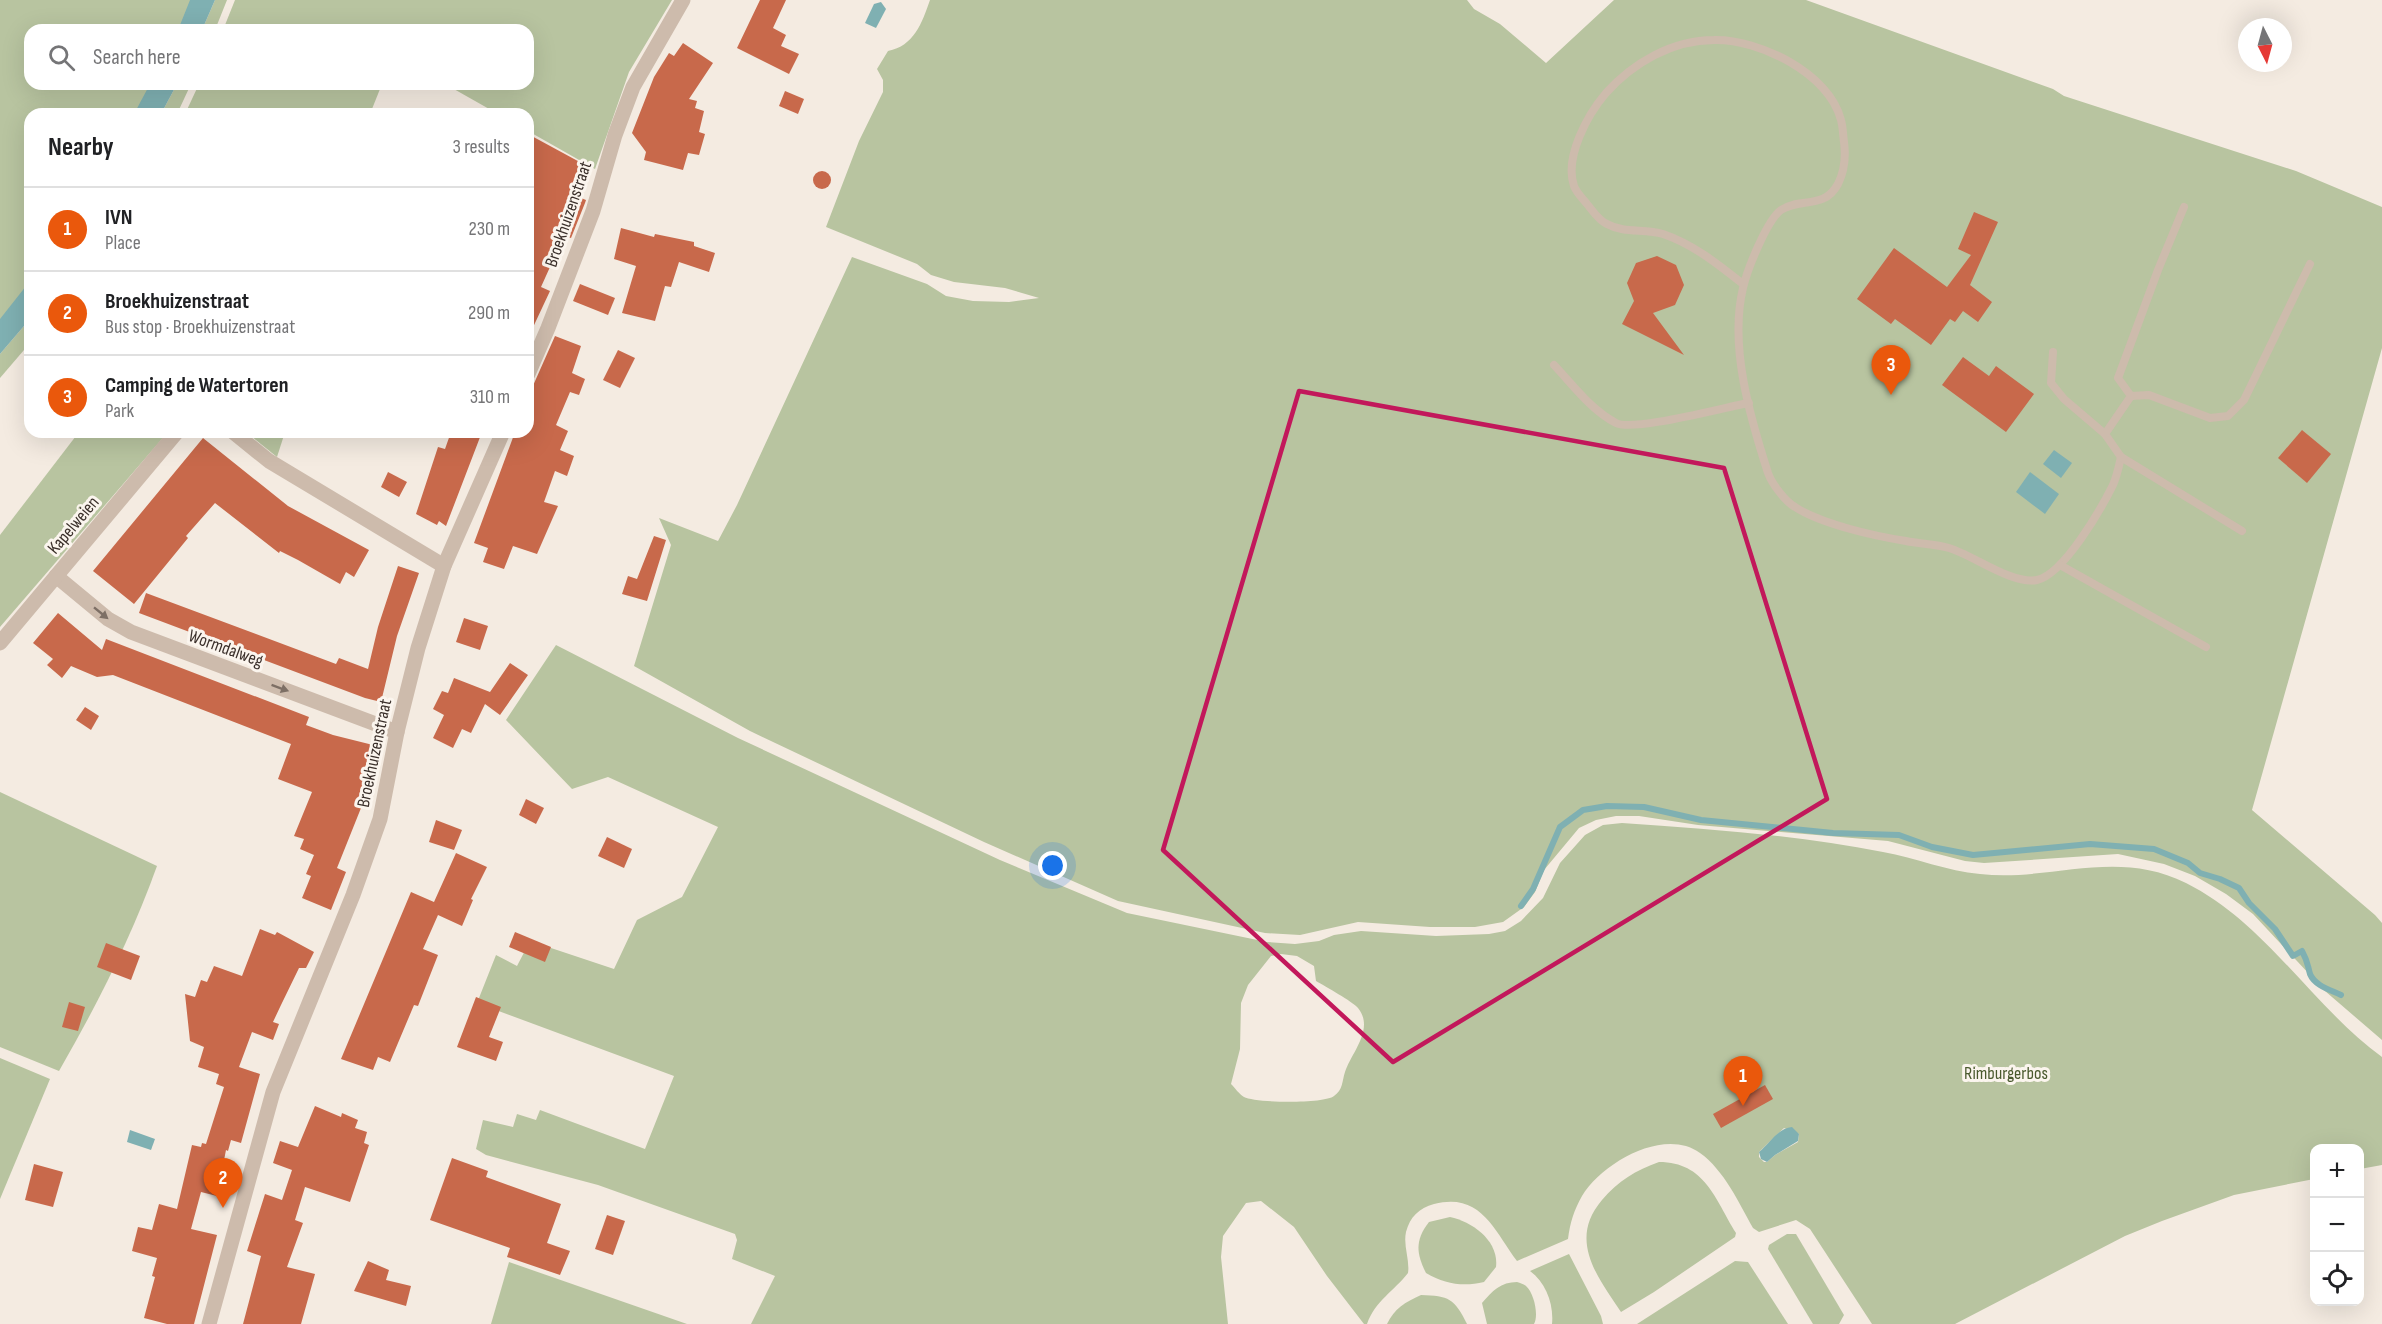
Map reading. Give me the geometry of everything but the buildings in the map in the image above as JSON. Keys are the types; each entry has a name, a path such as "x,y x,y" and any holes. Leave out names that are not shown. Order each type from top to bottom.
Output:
{"street":[{"name":"Broekhuizenstraat","path":"534,360 593,211 615,135 644,66 683,0"},
{"name":"Kapelweien","path":"0,643 172,438"},
{"path":"240,438 269,461 444,566"},
{"name":"Broekhuizenstraat","path":"209,1324 273,1092 353,895 380,819 397,732 418,648 444,566 500,438"},
{"name":"Wormdalweg","path":"56,576 108,619 130,632 397,732"}],"lane":[{"path":"1743,284 1716,263 1673,239 1643,230 1622,231 1602,222 1574,186 1572,163 1582,129 1602,98 1623,75 1648,58 1681,45 1712,40 1748,43 1779,55 1807,73 1829,97 1841,118 1847,159 1840,180 1832,193 1815,202 1797,204 1781,210 1769,225 1743,284 1739,312 1738,339 1749,403 1770,479 1793,506 1832,523 1902,541 1950,548 2012,577 2037,580 2060,565 2080,540 2114,482 2121,457"},
{"path":"2131,396 2118,378 2184,207"},
{"path":"2131,396 2149,394 2210,418 2228,416 2244,400 2310,264"},
{"path":"2053,352 2051,383 2064,399 2105,434 2121,457 2242,531"},
{"path":"1554,365 1598,411 1618,424 1642,424 1749,403"},
{"path":"2105,434 2125,408 2131,396"},
{"path":"2060,565 2206,647"}],"highlighted area":[{"path":"1299,391 1724,468 1827,799 1393,1062 1163,850"}],"green space":[{"path":"0,0 202,0 192,24 24,24 24,90 161,90 152,108 24,108 24,306 0,336"},
{"path":"215,0 227,0 217,24 205,24"},
{"path":"235,0 672,0 629,72 595,169 534,134 534,108 487,108 456,90 534,90 534,24 225,24"},
{"path":"930,0 1467,0 1474,9 1500,24 1546,63 1614,0 1806,0 2053,89 2064,96 2296,171 2382,207 2382,348 2252,810 2382,923 2382,1040 2325,991 2253,914 2226,894 2195,876 2164,864 2118,854 1984,863 1965,861 1888,841 1698,825 1639,816 1616,816 1596,820 1579,828 1544,870 1535,892 1524,907 1503,922 1475,927 1430,927 1358,922 1300,935 1265,933 1118,901 984,842 750,731 634,666 671,545 659,518 718,541 737,505 852,257 927,284 946,296 973,301 1009,302 1039,298 1005,288 954,282 931,275 917,264 826,227 859,141 883,92 883,80 877,69 888,51 911,39 924,17"},
{"path":"174,90 188,90 180,108 164,108"},
{"path":"196,90 380,90 372,108 188,108"},
{"path":"24,326 24,350 0,378 0,354"},
{"path":"74,438 163,438 0,627 0,535"},
{"path":"253,438 283,438 277,457"},
{"name":"Rimburgerbos","path":"556,645 738,738 1000,860 1127,913 1267,942 1295,944 1361,931 1436,936 1489,934 1505,931 1521,921 1543,898 1560,863 1585,835 1603,825 1622,823 1720,830 1818,841 1883,852 1980,874 2032,874 2108,867 2134,868 2160,873 2186,883 2214,900 2240,920 2333,1014 2382,1057 2382,1165 2364,1168 2364,1144 2310,1144 2310,1180 2234,1195 2125,1236 1955,1324 1872,1324 1810,1229 1796,1220 1759,1232 1753,1228 1730,1188 1709,1160 1685,1146 1669,1144 1652,1146 1635,1152 1604,1172 1591,1184 1579,1201 1568,1239 1517,1261 1493,1226 1475,1209 1464,1203 1450,1202 1424,1208 1410,1222 1406,1232 1408,1273 1375,1309 1367,1324 1364,1324 1327,1276 1294,1227 1261,1201 1246,1203 1223,1236 1221,1257 1228,1324 751,1324 775,1276 732,1259 737,1240 735,1234 598,1185 486,1155 476,1149 483,1120 513,1127 517,1114 536,1120 540,1110 645,1149 674,1076 477,1003 496,955 517,966 530,941 614,969 637,920 682,897 718,827 608,777 572,789 506,720","holes":["1281,954 1297,956 1314,966 1316,981 1358,1008 1363,1016 1364,1024 1360,1041 1345,1072 1341,1088 1337,1094 1328,1099 1289,1102 1244,1097 1231,1084 1240,1049 1241,1003 1248,985 1271,956","1784,1128 1799,1134 1798,1142 1767,1162 1759,1157 1759,1152"]},
{"path":"0,792 157,866 113,971 59,1071 0,1047"},
{"path":"0,1058 50,1079 0,1199"},
{"path":"1659,1162 1687,1168 1698,1176 1715,1196 1736,1233 1735,1237 1621,1312 1595,1271 1587,1244 1587,1229 1592,1215 1614,1187 1635,1173"},
{"path":"1450,1217 1467,1223 1489,1241 1496,1258 1496,1267 1484,1282 1454,1284 1426,1273 1418,1247 1421,1235 1429,1222"},
{"path":"1787,1234 1796,1234 1844,1315 1839,1324 1813,1324 1768,1249 1769,1245"},
{"path":"1569,1254 1603,1324 1552,1324 1552,1309 1548,1294 1530,1271"},
{"path":"1735,1261 1748,1262 1788,1324 1637,1324"},
{"path":"509,1262 687,1324 491,1324"},
{"path":"1517,1282 1529,1289 1536,1310 1534,1324 1487,1324 1482,1303 1497,1288"},
{"path":"1421,1295 1438,1296 1450,1300 1467,1324 1387,1324 1401,1306"}],"water":[{"path":"190,0 215,0 205,24 180,24"},
{"path":"881,2 886,9 876,28 865,23 874,4"},
{"path":"147,90 174,90 164,108 137,108"},
{"path":"24,289 24,326 0,354 0,319"},
{"path":"2054,450 2072,463 2061,478 2043,464"},
{"path":"2030,472 2059,494 2045,514 2016,492"},
{"path":"1792,1127 1799,1134 1798,1141 1767,1162 1761,1159 1759,1152 1778,1133"},
{"path":"130,1130 155,1139 151,1150 127,1142"}],"waterway":[{"path":"1521,906 1533,889 1560,827 1583,810 1607,806 1644,807 1701,820 1833,833 1899,835 1932,847 1973,855 2090,844 2154,849 2188,863 2200,873 2239,888 2249,903 2275,929 2293,956 2302,951 2312,978 2341,995"}],"place":[{"name":"Camping de Watertoren","path":"1891,395"},
{"name":"IVN","path":"1743,1106"},
{"name":"Broekhuizenstraat","path":"223,1208"}]}
